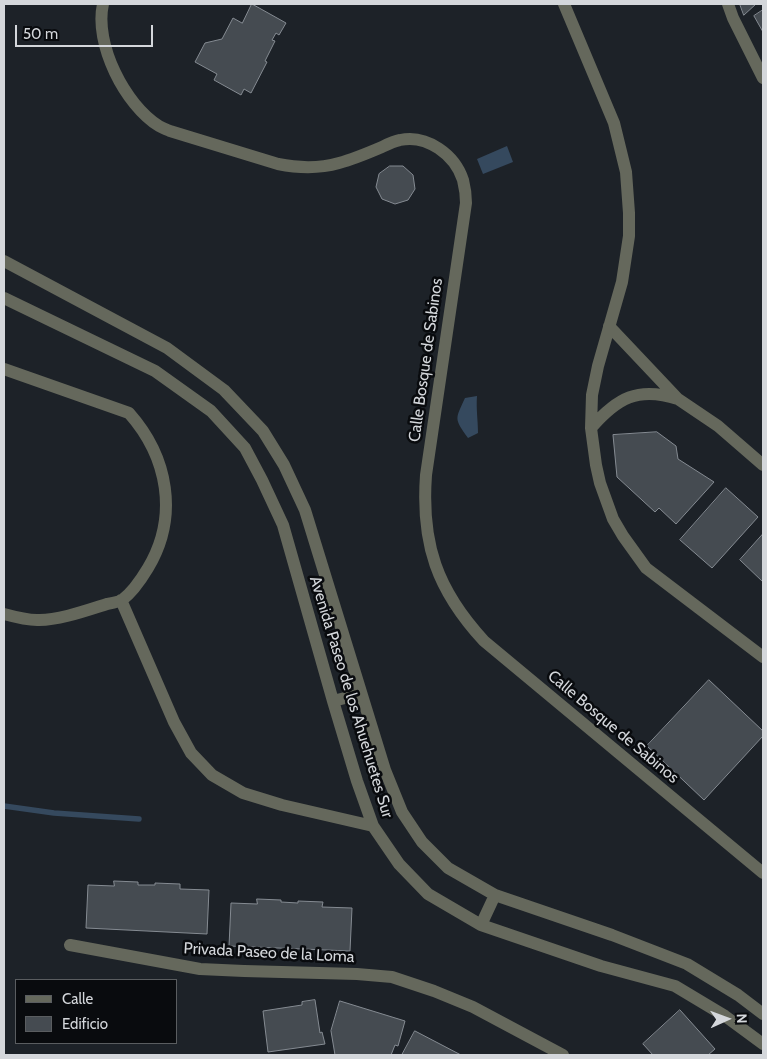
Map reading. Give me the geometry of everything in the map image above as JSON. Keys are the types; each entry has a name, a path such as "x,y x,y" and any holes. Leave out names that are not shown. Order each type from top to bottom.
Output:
{"street":[{"name":"Calle Bosque de Sabinos","path":"103,4 101,12 102,29 111,62 118,78 147,116 159,126 170,131 293,167 309,168 338,164 399,140 411,139 423,141 439,149 452,160 463,180 466,203 427,465 424,497 428,542 443,585 468,624 484,641 763,873"},
{"path":"564,4 614,123 626,172 629,236 622,282 594,380 592,395 591,428 596,465 606,501 613,519 623,536 646,568 763,657"},
{"path":"728,4 732,18 763,78"},
{"name":"Avenida Paseo de los Ahuehuetes Sur","path":"4,261 166,348 224,390 262,431 284,465 305,510 385,770 402,812 422,842 448,868 494,895 612,935 687,964 763,1014"},
{"name":"Avenida Paseo de los Ahuehuetes Sur","path":"4,298 155,370 211,411 245,448 283,525 333,701 357,781 373,826 398,864 428,894 481,924 601,966 675,986 725,1016 763,1044"},
{"path":"609,326 678,399 718,426 763,465"},
{"path":"4,369 129,413 149,439 162,468 166,500 166,516 158,548 147,569 133,589 121,600 51,620 26,620 4,614"},
{"path":"591,428 610,408 622,400 635,396 656,394 678,399"},
{"path":"121,600 174,722 191,753 212,775 243,793 282,805 373,826"},
{"path":"333,701 362,694"},
{"path":"481,924 494,895"},
{"name":"Privada Paseo de la Loma","path":"70,945 200,968 357,974 392,978 434,991 472,1007 563,1055"}],"water":[{"path":"507,146 513,162 483,174 477,159"},
{"path":"477,396 478,433 468,438 458,422 458,415 465,398"}],"building":[{"path":"252,4 286,23 279,35 276,33 272,40 275,41 265,61 267,62 251,93 244,89 241,95 214,80 217,74 195,62 205,43 222,39 233,18 242,23"},
{"path":"740,4 756,4 744,15"},
{"path":"763,10 763,32 754,16"},
{"path":"390,166 403,166 413,175 415,189 408,200 395,204 382,199 376,187 379,174"},
{"path":"657,432 676,446 678,459 714,482 676,524 659,508 655,512 617,477 613,435"},
{"path":"726,488 758,517 712,568 680,540"},
{"path":"763,534 763,582 740,560"},
{"path":"709,680 763,731 763,736 704,800 647,746"},
{"path":"114,881 138,882 138,885 155,885 155,883 180,884 180,889 209,890 207,934 86,928 88,885 114,886"},
{"path":"257,899 298,903 298,901 323,902 322,907 352,908 350,951 229,946 231,903 257,904"},
{"path":"315,1000 320,1033 322,1032 325,1044 268,1052 263,1011 302,1005 302,1002"},
{"path":"340,1001 405,1021 398,1046 395,1045 391,1055 335,1055 331,1031"},
{"path":"680,1010 715,1049 708,1055 653,1055 643,1044"},
{"path":"415,1031 461,1055 402,1055"}],"waterway":[{"path":"4,806 54,813 139,819"}]}
